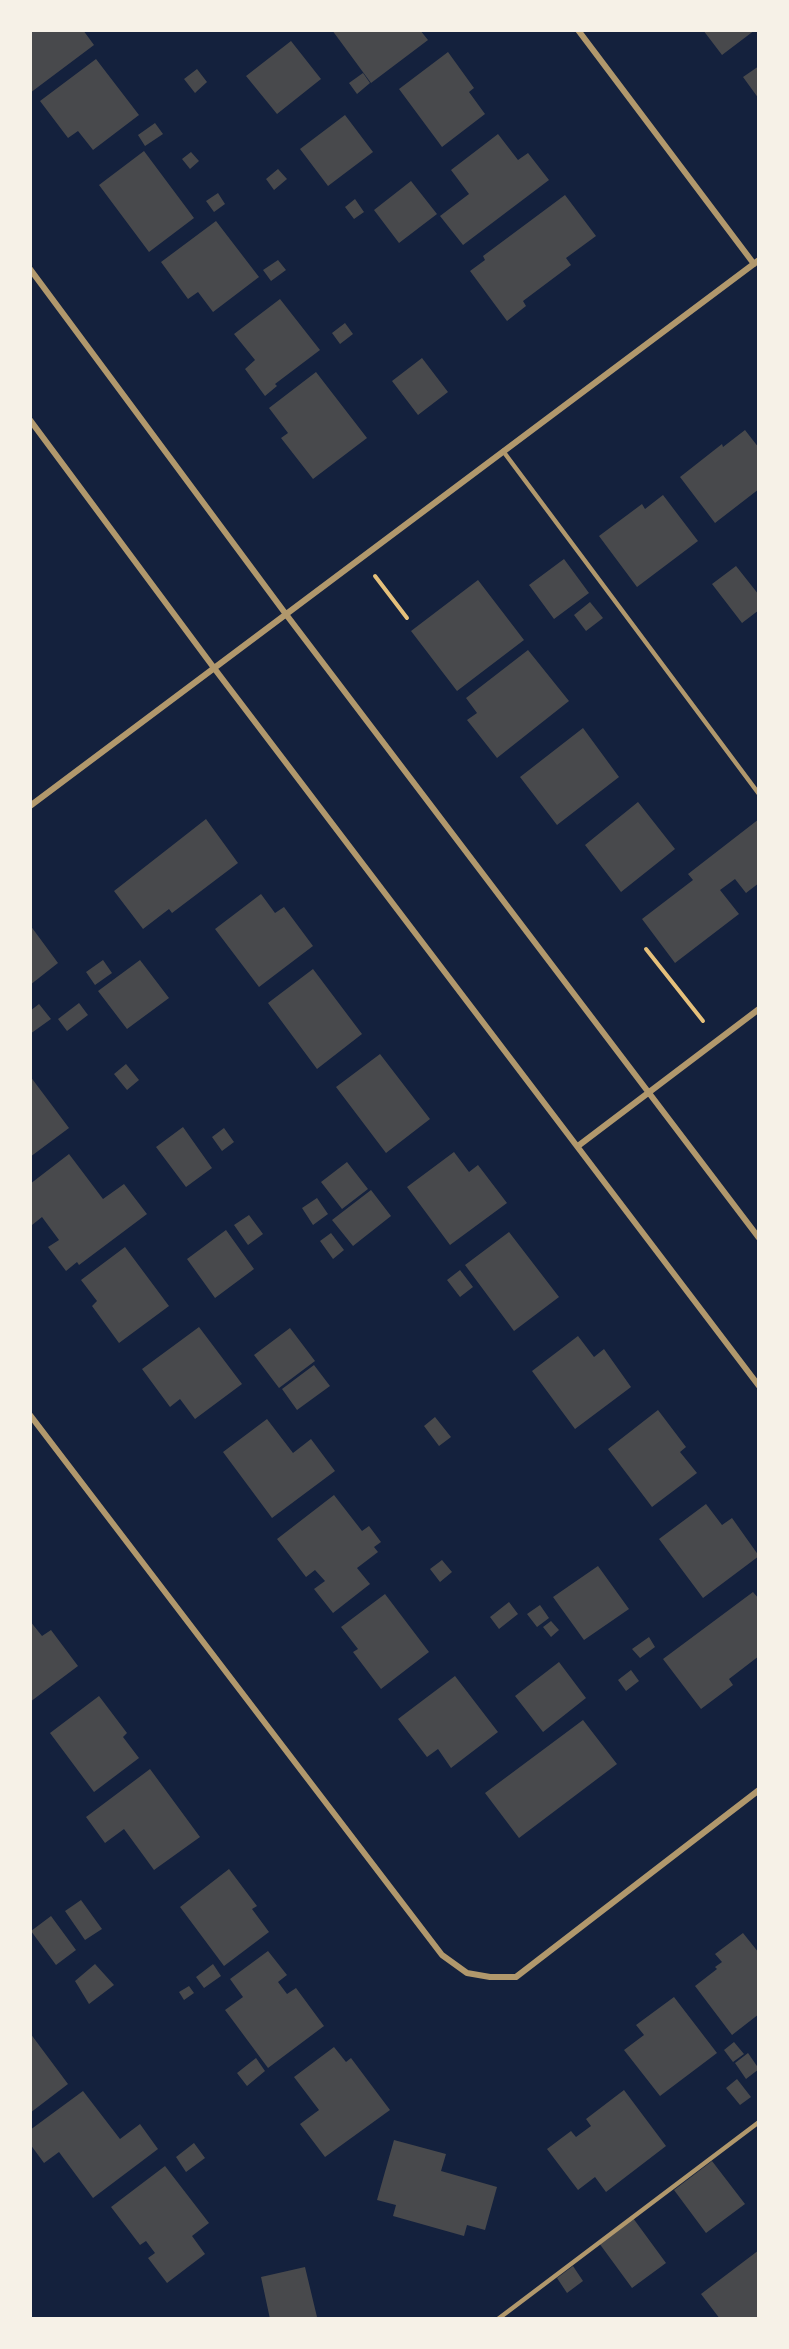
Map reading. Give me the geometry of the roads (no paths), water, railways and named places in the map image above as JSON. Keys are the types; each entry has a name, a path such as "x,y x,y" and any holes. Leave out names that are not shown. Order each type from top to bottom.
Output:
{"street":[{"path":"30,806 756,262 578,30"},
{"path":"30,269 285,613 759,1238"},
{"path":"30,420 214,668 759,1386"},
{"path":"578,1146 759,1009"},
{"path":"30,1415 442,1955 467,1973 490,1977 516,1977 759,1790"}],"lane":[{"path":"503,452 759,794"},
{"path":"498,2319 759,2122"}]}
